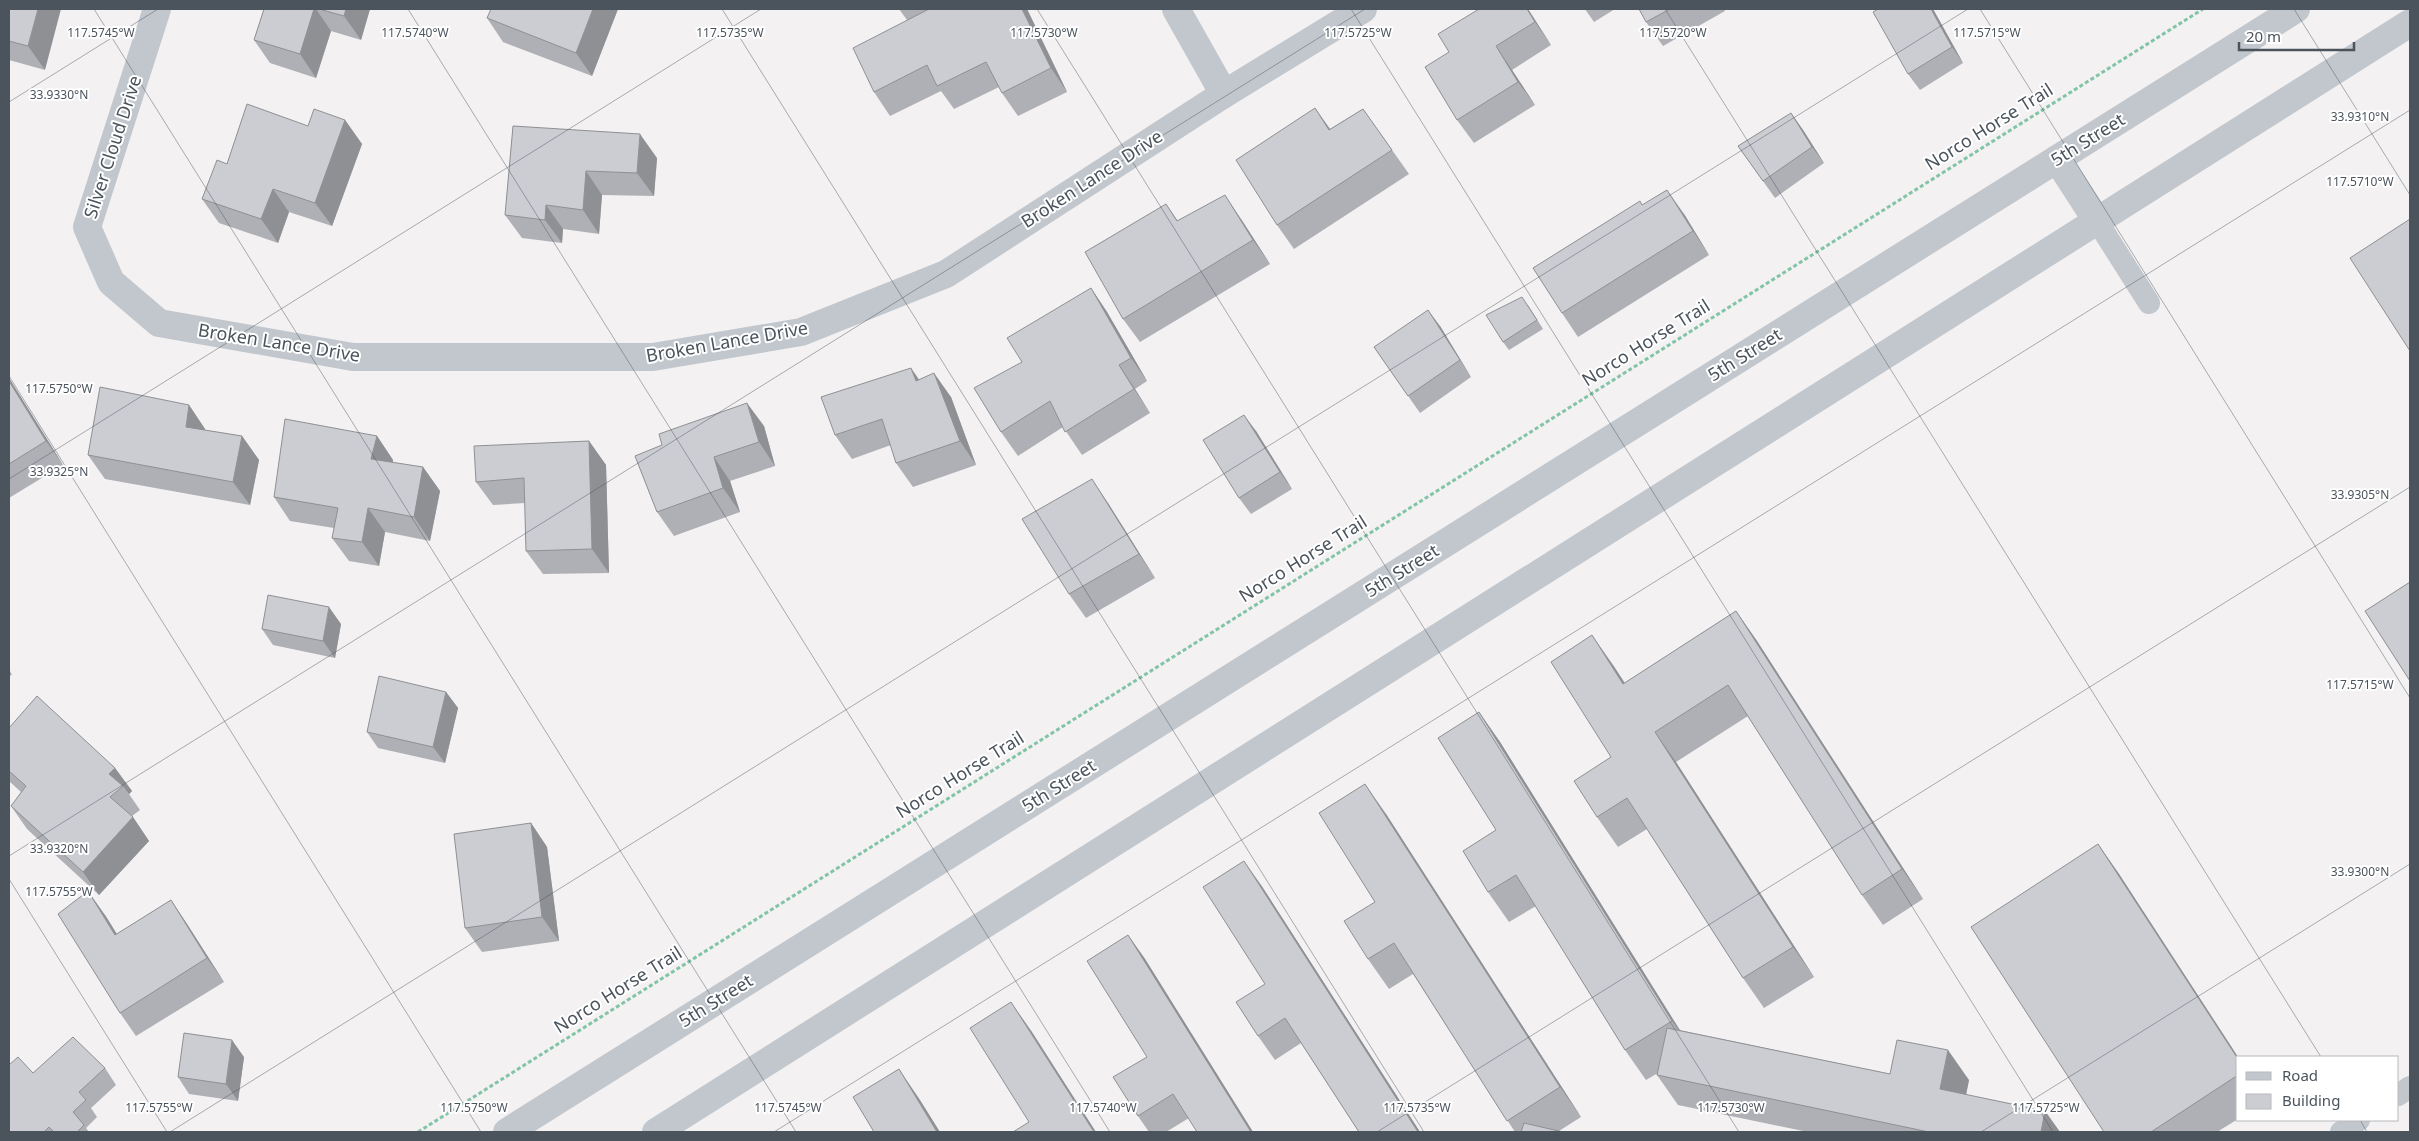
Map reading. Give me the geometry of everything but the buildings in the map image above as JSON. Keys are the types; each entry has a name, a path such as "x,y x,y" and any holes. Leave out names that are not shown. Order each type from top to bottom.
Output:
{"street":[{"name":"Silver Cloud Drive","path":"111,282 87,227 157,9"},
{"path":"1176,9 1224,94"},
{"name":"Broken Lance Drive","path":"111,282 159,323 353,357 653,357 801,332 946,274 1224,94 1363,9"},
{"name":"5th Street","path":"507,1132 2296,9"},
{"path":"656,1132 2410,23"},
{"path":"2057,159 2097,221"}],"lane":[{"path":"2097,221 2149,303"},
{"path":"2399,1094 2410,1088"},
{"path":"2341,1132 2358,1121"}],"path":[{"name":"Norco Horse Trail","path":"418,1132 2203,9"}]}
